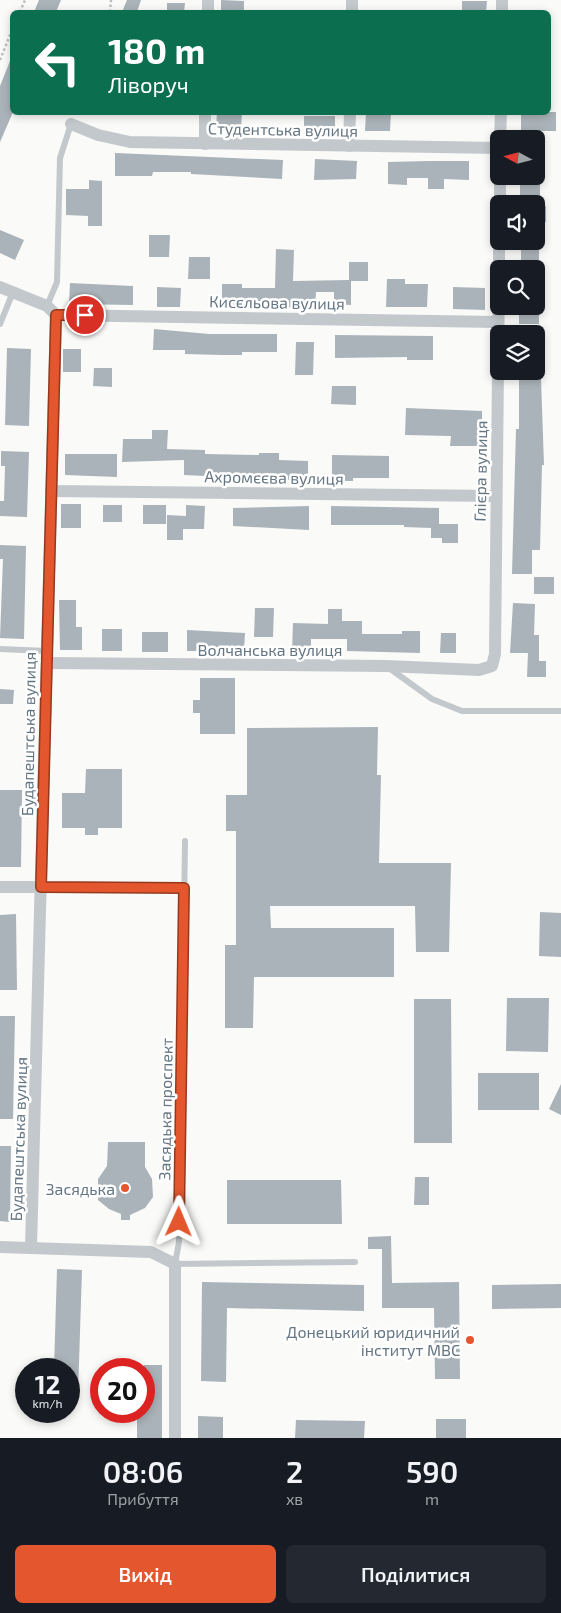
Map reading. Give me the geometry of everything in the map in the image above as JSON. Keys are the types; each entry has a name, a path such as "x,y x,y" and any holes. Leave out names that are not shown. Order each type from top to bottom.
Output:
{"street":[{"path":"205,144 206,115"},
{"path":"349,146 350,115"},
{"path":"500,130 501,115"},
{"name":"Студентська вулиця","path":"70,124 98,135 130,142 490,148"},
{"path":"0,287 51,310"},
{"name":"Кисєльова вулиця","path":"51,310 498,322"},
{"name":"Будапештська вулиця","path":"31,1247 51,491 51,310"},
{"name":"Глієра вулиця","path":"492,666 495,654 498,315"},
{"name":"Ахромєєва вулиця","path":"51,491 496,496"},
{"name":"Волчанська вулиця","path":"47,657 479,670 492,666"},
{"path":"0,887 41,887"},
{"path":"0,1247 151,1252 175,1264"},
{"name":"Засядька проспект","path":"174,1438 175,1264"}],"lane":[{"path":"51,310 57,282 60,158 70,124"},
{"path":"0,324 13,292"},
{"path":"0,649 47,657"},
{"path":"386,666 432,699 462,711 561,711"},
{"name":"Засядька проспект","path":"175,1264 179,1242 185,841"},
{"path":"41,887 184,888"},
{"path":"175,1264 355,1262"}],"path":[{"path":"0,60 10,35"}],"building":[{"path":"39,0 61,0 57,10 35,10"},
{"path":"127,0 141,0 138,10 123,10"},
{"path":"221,0 244,1 244,10 221,10"},
{"path":"462,1 487,1 486,10 462,10"},
{"path":"167,3 185,3 184,10 167,10"},
{"path":"10,61 10,115 12,115 0,142 0,86"},
{"path":"551,112 556,112 556,131 521,130 521,115 551,115"},
{"path":"217,115 242,115 241,129 216,129"},
{"path":"366,115 391,115 390,131 365,131"},
{"path":"304,116 335,116 335,132 304,131"},
{"path":"115,153 283,160 282,179 191,174 191,172 153,172 152,176 115,176"},
{"path":"315,159 357,161 356,179 314,180"},
{"path":"469,161 469,180 444,179 444,189 428,189 428,178 407,178 407,185 388,184 388,162"},
{"path":"89,180 102,181 102,226 88,226 88,216 66,215 66,189 89,189"},
{"path":"520,185 540,185 540,195 520,195"},
{"path":"545,206 546,206 545,222"},
{"path":"0,230 24,240 15,260 0,253"},
{"path":"149,235 170,235 169,257 149,257"},
{"path":"276,249 294,250 293,281 349,280 349,262 368,262 368,281 351,281 351,305 334,304 334,292 316,292 315,307 222,308 222,284 242,284 242,288 275,288"},
{"path":"521,250 539,250 539,260 521,260"},
{"path":"189,257 210,257 210,279 188,279"},
{"path":"387,279 405,279 405,284 428,284 427,307 386,307"},
{"path":"70,283 133,286 133,305 69,304"},
{"path":"157,287 181,288 180,307 157,307"},
{"path":"453,287 485,288 485,310 453,309"},
{"path":"519,315 539,315 539,324 519,324"},
{"path":"154,329 209,334 277,334 277,352 242,352 242,355 222,355 185,354 185,350 153,350"},
{"path":"335,335 433,336 433,360 407,360 407,357 335,358"},
{"path":"296,342 314,342 313,375 295,375"},
{"path":"7,348 31,349 29,426 5,425"},
{"path":"63,349 81,349 81,372 63,372"},
{"path":"94,368 112,368 112,387 93,386"},
{"path":"519,380 541,380 544,465 542,465 540,550 532,550 532,574 512,574 516,429 519,429"},
{"path":"332,386 356,386 356,405 331,404"},
{"path":"406,408 482,411 482,446 450,446 451,436 405,435"},
{"path":"152,430 168,430 167,449 205,450 205,454 259,455 259,453 279,453 279,460 308,461 308,481 184,475 184,460 122,462 123,439 152,439"},
{"path":"1,451 29,452 27,517 0,516 0,501 4,501 5,466 1,466"},
{"path":"65,454 117,454 117,477 65,475"},
{"path":"332,455 389,456 389,478 353,478 353,481 332,481"},
{"path":"61,504 81,504 81,528 61,528"},
{"path":"103,505 122,505 122,522 103,522"},
{"path":"143,505 166,505 166,524 143,524"},
{"path":"186,505 205,506 204,529 183,529 183,540 167,540 167,515 186,516"},
{"path":"309,506 309,530 233,526 233,508"},
{"path":"331,506 439,508 439,524 458,524 458,543 442,543 442,538 431,538 431,528 404,527 404,525 331,525"},
{"path":"0,545 26,546 24,639 0,638 3,559 0,559"},
{"path":"534,577 554,577 554,594 534,594"},
{"path":"59,600 76,600 76,627 82,627 82,650 60,650"},
{"path":"513,603 535,604 534,635 539,635 539,661 546,661 546,677 527,677 528,653 510,653"},
{"path":"255,608 274,608 273,637 254,637"},
{"path":"328,609 342,609 342,621 362,621 362,634 402,634 402,631 420,631 420,653 347,651 347,639 311,639 311,652 292,652 293,623 328,624"},
{"path":"102,629 122,629 122,651 102,651"},
{"path":"187,630 245,633 244,651 187,651"},
{"path":"142,632 168,632 168,652 142,652"},
{"path":"441,633 456,633 456,653 440,653"},
{"path":"200,678 235,678 235,734 200,734 200,713 193,713 193,700 200,700"},
{"path":"0,689 14,690 13,704 0,704"},
{"path":"378,727 377,775 381,775 379,863 451,863 449,952 416,952 415,906 270,906 271,928 394,928 394,977 254,977 253,1028 225,1028 225,945 236,945 236,831 226,831 226,795 247,795 247,728"},
{"path":"86,769 122,769 122,828 98,828 98,835 85,835 85,828 62,828 62,793 85,793"},
{"path":"0,790 22,790 21,867 0,867"},
{"path":"540,912 561,913 561,957 539,956"},
{"path":"16,914 17,990 0,990 0,915"},
{"path":"507,998 549,998 548,1052 506,1051"},
{"path":"414,999 451,999 452,1143 414,1143"},
{"path":"0,1016 15,1016 13,1119 0,1119"},
{"path":"478,1073 539,1073 539,1110 478,1110"},
{"path":"561,1084 561,1115 549,1109"},
{"name":"Засядька","path":"108,1142 145,1142 145,1167 152,1179 153,1197 145,1208 130,1215 130,1220 121,1220 121,1214 109,1209 98,1200 98,1179 107,1166"},
{"path":"0,1146 11,1146 10,1222 0,1221"},
{"path":"415,1177 429,1177 429,1205 414,1205"},
{"path":"227,1180 341,1180 342,1224 227,1224"},
{"path":"391,1236 392,1283 459,1282 460,1379 435,1379 434,1308 382,1308 382,1249 368,1249 368,1237"},
{"path":"57,1269 82,1270 79,1358 54,1358"},
{"path":"202,1282 364,1285 364,1311 227,1308 226,1382 201,1381"},
{"path":"561,1284 561,1308 492,1309 492,1285"},
{"path":"155,1365 162,1365 162,1438 137,1438 137,1423 155,1423"},
{"path":"198,1416 223,1417 223,1438 198,1438"},
{"path":"436,1419 466,1419 466,1438 436,1438"},
{"path":"296,1420 365,1421 364,1438 295,1438"}],"place":[{"name":"Засядька","path":"125,1188"},
{"name":"Донецький юридичний інститут МВС","path":"470,1340"}],"route":[{"path":"85,315 56,315 41,887 184,888 179,1222"}]}
